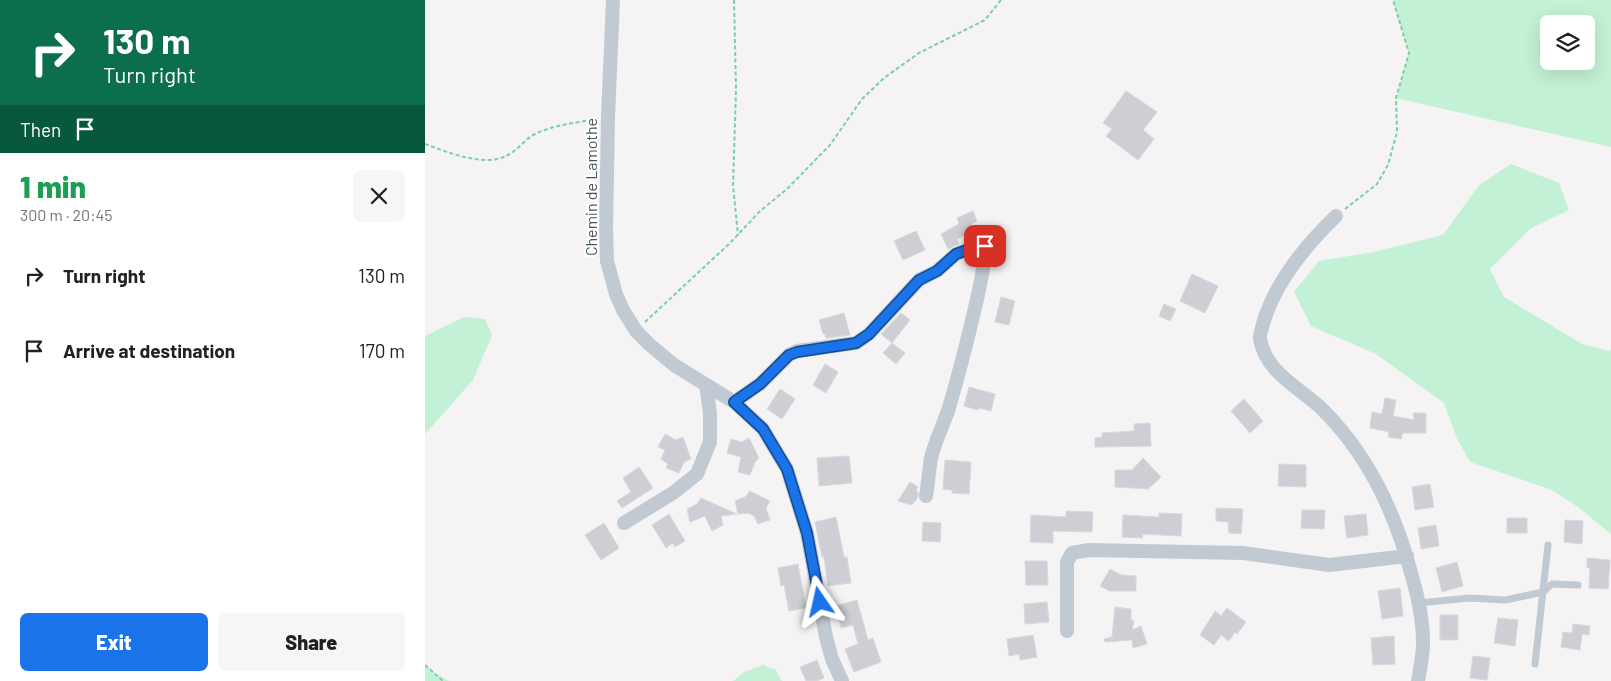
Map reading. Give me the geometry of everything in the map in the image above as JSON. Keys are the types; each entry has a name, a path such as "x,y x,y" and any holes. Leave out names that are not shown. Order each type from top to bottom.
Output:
{"street":[{"name":"Chemin de Lamothe","path":"613,0 606,228 607,261 620,302 636,331 649,344 674,365 734,402 763,429 787,469 807,533 826,637 832,660 841,681"},
{"path":"1336,216 1319,232 1290,268 1267,312 1260,338 1268,360 1290,384 1321,408 1359,454 1373,476 1393,516 1407,556 1419,603 1423,645 1418,681"},
{"path":"734,402 760,384 789,355 797,352 856,343 869,334 919,280 937,271 956,254 981,245 985,246 987,250 986,260 948,411 931,458 926,496"},
{"path":"624,522 673,493 697,474 710,442 710,413 706,385"},
{"path":"1067,630 1067,562 1072,553 1089,550 1243,553 1329,565 1407,556"}],"lane":[{"path":"1535,664 1549,545"},
{"path":"1419,603 1469,598 1506,600 1543,592 1552,584 1578,585"}],"path":[{"path":"734,0 736,89 733,185 738,236"},
{"path":"636,331 738,236 759,212 787,189 830,145 863,99 883,78 919,53 985,20 1001,0"},
{"path":"1336,216 1377,184 1388,165 1397,132 1396,98 1409,53 1393,0"},
{"path":"425,144 455,156 491,160 507,156 533,135 547,129 608,117"},
{"path":"425,664 443,681"}],"green space":[{"path":"1393,0 1611,0 1611,147 1396,98 1409,53"},
{"path":"1511,164 1559,183 1569,210 1530,229 1490,269 1504,297 1582,344 1609,351 1611,349 1611,534 1578,507 1552,490 1470,462 1457,439 1444,403 1376,354 1311,326 1294,292 1319,261 1374,252 1443,235 1479,185"},
{"path":"464,317 485,319 492,335 473,380 425,434 425,336"},
{"path":"425,665 436,674 449,681 425,681"},
{"path":"763,665 776,670 782,681 733,681 744,672"}],"building":[{"path":"1126,91 1157,112 1143,130 1154,139 1138,160 1106,136 1112,129 1103,123"},
{"path":"973,211 977,221 971,224 974,230 957,239 959,244 948,249 941,234 959,224 957,218"},
{"path":"916,231 925,250 903,260 894,241"},
{"path":"1192,274 1218,286 1205,313 1180,301"},
{"path":"1001,297 1015,301 1009,325 995,322"},
{"path":"1164,304 1176,309 1170,321 1159,316"},
{"path":"844,313 850,335 826,338 819,320"},
{"path":"901,313 910,320 892,343 881,334"},
{"path":"892,343 905,353 896,364 883,353"},
{"path":"825,364 838,372 826,393 813,385"},
{"path":"969,387 995,394 991,411 964,406"},
{"path":"780,389 795,399 782,419 767,409"},
{"path":"1385,398 1396,400 1393,416 1414,420 1413,413 1426,413 1426,433 1403,433 1401,439 1388,437 1389,432 1370,428 1372,412 1382,414"},
{"path":"1244,399 1263,421 1250,433 1231,411"},
{"path":"1150,423 1151,446 1095,447 1095,438 1102,437 1102,433 1134,431 1134,424"},
{"path":"665,434 676,440 683,437 691,459 684,462 679,473 666,468 668,464 661,459 665,450 658,447"},
{"path":"749,438 759,458 755,462 750,475 738,472 741,457 727,453 731,439 742,442"},
{"path":"849,456 852,483 819,486 817,458"},
{"path":"1143,458 1161,477 1148,489 1115,487 1115,470 1132,470"},
{"path":"945,460 971,462 969,494 952,493 952,490 943,489"},
{"path":"1279,464 1306,465 1306,487 1278,486"},
{"path":"639,467 653,488 622,508 617,501 631,492 623,478"},
{"path":"910,482 918,487 916,491 918,492 918,497 912,505 898,501"},
{"path":"1430,484 1434,507 1415,510 1412,487"},
{"path":"750,491 770,501 766,508 770,520 758,524 754,516 748,513 738,514 735,501 745,497"},
{"path":"701,498 737,514 721,516 723,525 712,531 705,516 690,522 687,509 697,504"},
{"path":"1216,508 1243,509 1241,534 1229,533 1228,522 1216,521"},
{"path":"1302,510 1325,510 1324,529 1301,528"},
{"path":"1066,511 1093,512 1092,532 1053,531 1053,543 1030,542 1031,515 1066,517"},
{"path":"1159,513 1182,514 1181,536 1143,534 1142,538 1122,537 1123,515 1159,517"},
{"path":"669,514 685,541 675,547 673,543 666,548 652,525"},
{"path":"1366,514 1368,535 1347,538 1344,516"},
{"path":"836,517 844,557 847,557 851,583 828,586 824,557 822,557 815,522"},
{"path":"1507,518 1527,518 1527,533 1507,533"},
{"path":"1565,520 1583,521 1582,544 1564,542"},
{"path":"923,522 941,523 940,542 922,541"},
{"path":"604,523 619,548 601,560 585,535"},
{"path":"1436,525 1439,546 1421,549 1418,528"},
{"path":"1587,558 1610,560 1608,589 1589,588 1590,568 1587,568"},
{"path":"1025,561 1047,561 1048,585 1026,585"},
{"path":"1457,562 1463,586 1442,592 1436,568"},
{"path":"798,564 806,608 789,611 784,585 781,586 778,568"},
{"path":"1110,569 1121,575 1136,576 1136,591 1109,591 1100,586"},
{"path":"1400,588 1403,616 1382,619 1378,591"},
{"path":"857,600 868,640 873,638 881,662 854,672 845,649 858,644 853,625 841,628 836,606"},
{"path":"1047,602 1049,622 1025,624 1024,604"},
{"path":"1115,607 1131,609 1131,620 1134,621 1132,630 1141,626 1147,644 1133,648 1132,640 1105,642 1104,639 1112,637"},
{"path":"1227,608 1246,622 1237,634 1235,632 1229,641 1221,635 1214,645 1200,635 1215,611 1221,616"},
{"path":"1440,615 1458,615 1458,640 1440,640"},
{"path":"1498,618 1518,620 1515,646 1494,643"},
{"path":"1573,624 1590,626 1589,635 1582,634 1580,650 1561,647 1563,632 1572,633"},
{"path":"1033,635 1037,657 1020,660 1019,654 1009,656 1007,639"},
{"path":"1394,636 1395,664 1373,665 1371,638"},
{"path":"1473,656 1490,658 1487,680 1470,678"},
{"path":"817,660 824,678 817,681 806,681 800,667"}],"route":[{"path":"820,602 807,533 787,469 763,429 734,402 760,384 789,355 797,352 856,343 869,334 919,280 937,271 956,254 981,245 985,246"}]}
